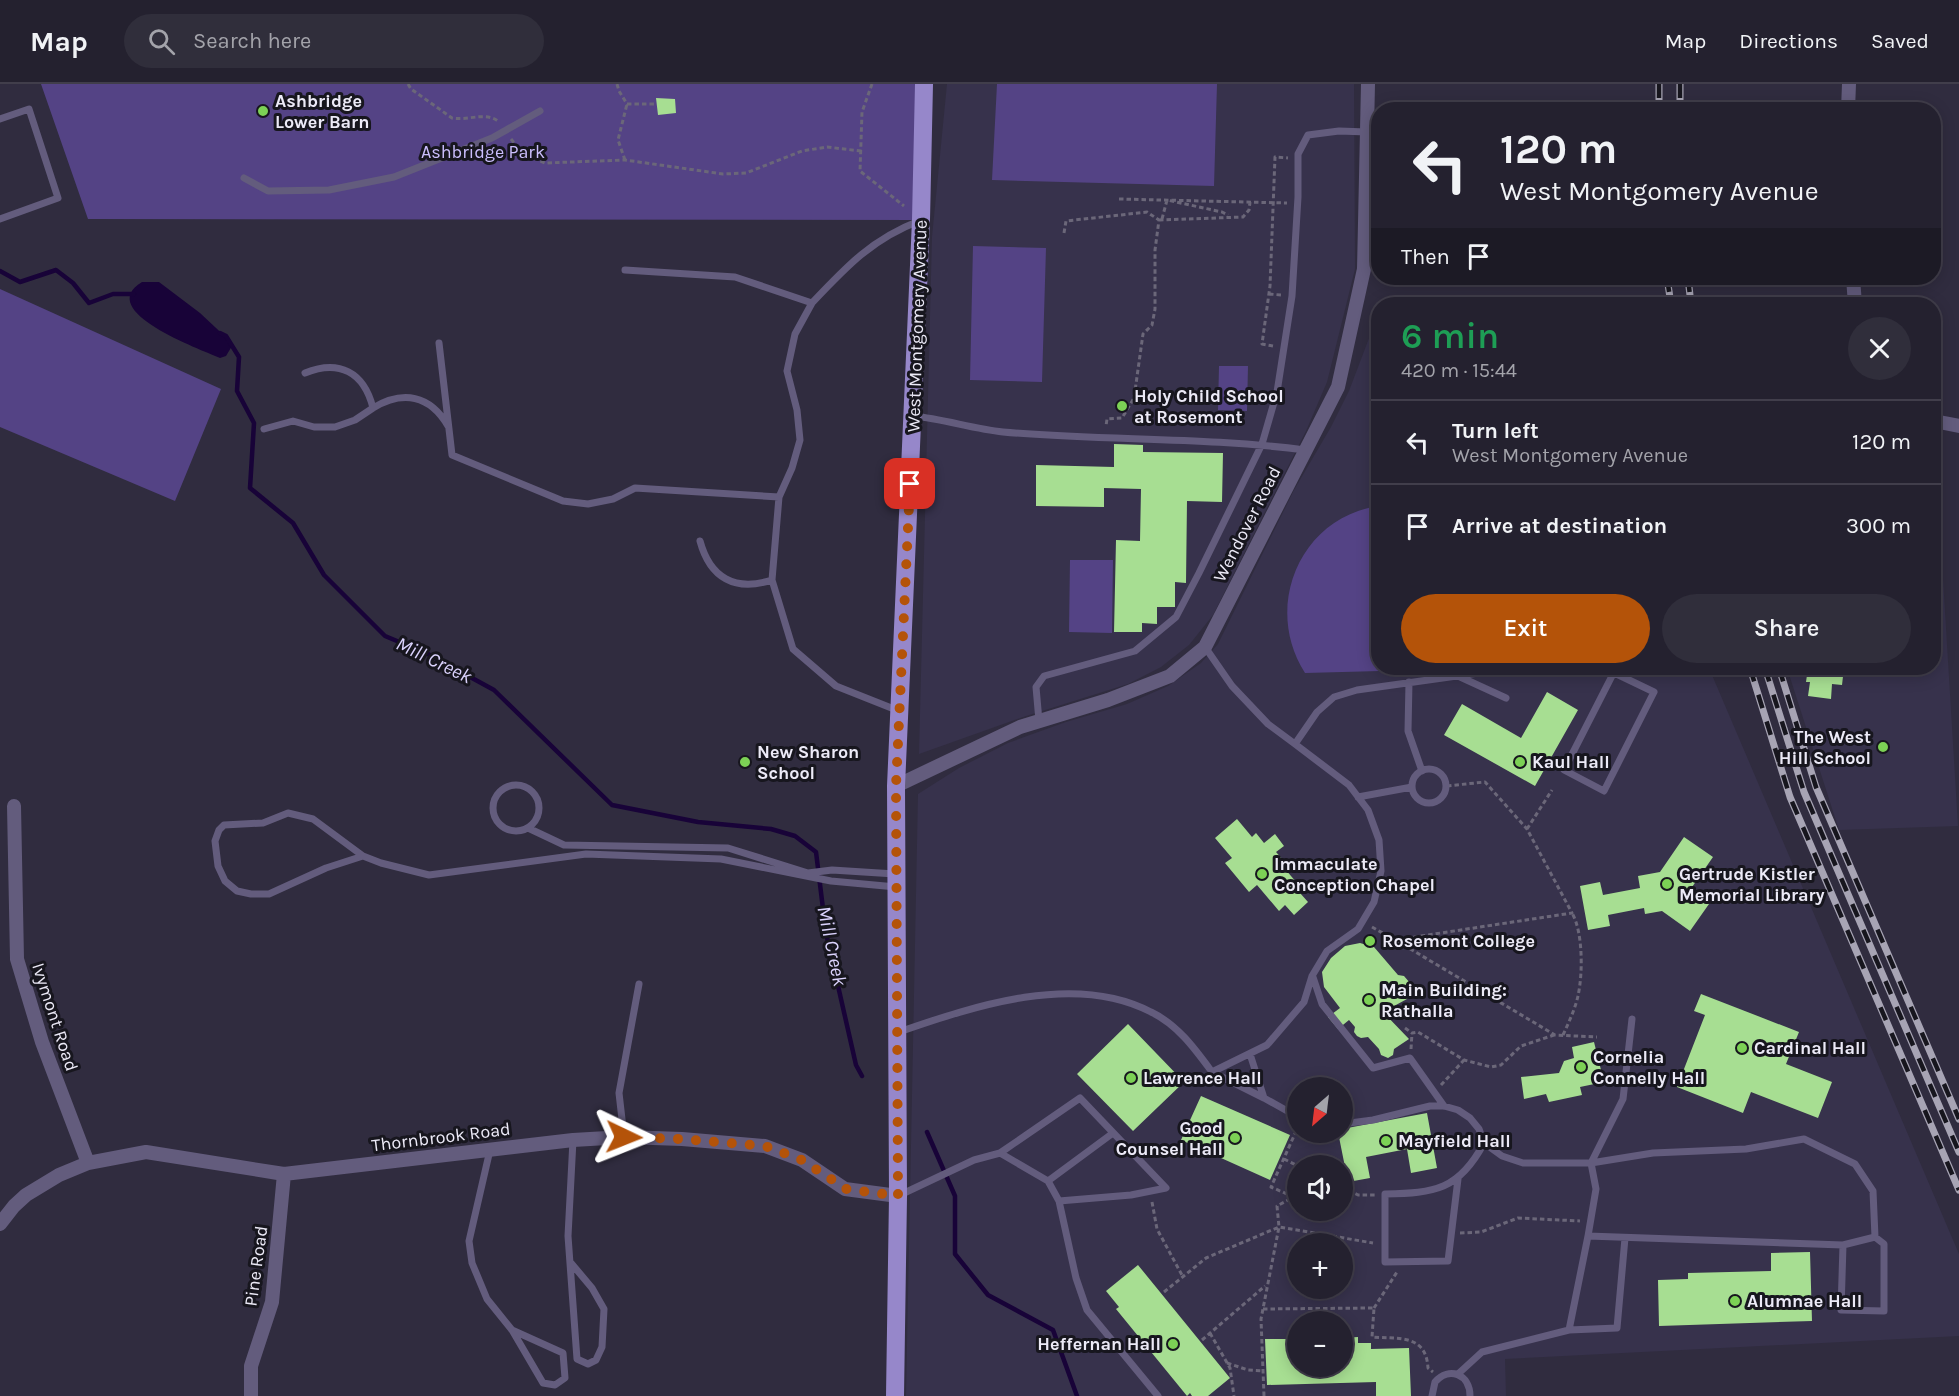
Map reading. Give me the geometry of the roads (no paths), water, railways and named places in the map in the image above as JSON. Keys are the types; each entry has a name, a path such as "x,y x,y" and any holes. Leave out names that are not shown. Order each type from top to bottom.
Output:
{"main road":[{"name":"West Montgomery Avenue","path":"895,1396 898,1196 896,786 921,220 924,84"}],"street":[{"name":"Wendover Road","path":"896,786 1020,727 1108,700 1170,676 1205,647 1338,387 1364,269 1368,84"},
{"path":"1848,102 1849,84"},
{"path":"1941,422 1959,426"},
{"name":"Ivymont Road","path":"14,806 17,958 42,1042 87,1163"},
{"name":"Thornbrook Road","path":"0,1224 26,1195 59,1175 87,1163 146,1152 285,1174 573,1140 624,1137 765,1146 802,1160 846,1189 898,1196"},
{"name":"Pine Road","path":"251,1396 251,1365 272,1302 285,1174"}],"lane":[{"path":"0,119 29,109 58,198 0,219"},
{"path":"244,178 268,191 278,191 329,190 394,177 492,138 540,111"},
{"path":"1039,721 1036,687 1044,676 1136,651 1176,617 1262,444 1277,392 1292,296 1298,204 1298,154 1308,135 1339,131 1367,132"},
{"path":"900,712 836,686 793,649 772,580 779,496 792,468 800,440 797,410 787,371 795,334 812,303 849,263 894,230 921,220"},
{"path":"625,270 735,277 812,303"},
{"path":"439,343 452,455 563,501 588,504 613,499 634,488 779,496"},
{"path":"305,373 319,367 334,367 348,371 361,380 369,393 373,408"},
{"path":"264,429 293,420 314,427 335,427 356,420 386,400 401,397 416,398 430,405 441,415 449,428"},
{"path":"913,416 1002,432 1262,444 1305,450"},
{"path":"700,541 704,556 713,569 726,579 741,585 757,585 772,580"},
{"path":"1205,647 1232,686 1268,724 1349,785 1368,810 1379,840 1381,872 1374,902 1358,929 1328,951 1312,976 1304,1002 1266,1045 1212,1072"},
{"path":"1296,744 1317,712 1334,697 1357,690 1465,675"},
{"path":"1612,675 1564,770 1604,791 1654,692 1620,675"},
{"path":"1458,676 1506,698"},
{"path":"1409,682 1408,731 1422,771"},
{"path":"1435,770 1444,779 1446,786 1441,798 1429,803 1417,798 1412,787 1413,780 1422,771 1435,770"},
{"path":"528,828 537,817 539,803 536,796 526,786 511,784 504,787 498,792 492,805 495,819 500,825 513,831 528,828 564,844 728,848 808,873 832,870 861,871 896,881"},
{"path":"1358,797 1412,787"},
{"path":"363,856 326,868 269,894 251,894 237,891 225,880 218,866 215,841 219,830 224,825 263,823 288,813 313,819 363,856 429,875 586,854 722,859 831,882 896,881"},
{"path":"1312,976 1322,1004 1373,1068 1410,1058 1444,1106"},
{"path":"624,1137 619,1093 639,984"},
{"path":"897,1033 963,1010 1032,996 1069,994 1112,997 1152,1012 1186,1037 1212,1072 1287,1111"},
{"path":"1569,1330 1596,1189 1591,1163 1623,1100 1632,1019"},
{"path":"1250,1054 1264,1098"},
{"path":"898,1196 974,1160 1000,1153 1080,1098 1166,1188 1131,1195 1059,1201"},
{"path":"1353,1123 1430,1106 1444,1106 1458,1110 1470,1118 1479,1130 1484,1143 1502,1156 1522,1163 1591,1163 1653,1153 1746,1149 1804,1139 1855,1164 1873,1191 1875,1237 1884,1244 1884,1311 1841,1310 1843,1245"},
{"path":"1048,1181 1113,1133"},
{"path":"571,1263 592,1288 604,1309 602,1347 596,1360 588,1364 578,1359 572,1303 568,1236 573,1140"},
{"path":"1458,1179 1448,1261 1385,1262 1385,1194 1417,1194 1438,1189 1458,1179 1474,1163 1484,1143"},
{"path":"490,1150 469,1241 472,1263 487,1299 512,1330 543,1383 555,1385 565,1378 563,1353 512,1330"},
{"path":"1000,1153 1048,1181 1059,1201 1076,1278 1087,1310 1158,1396"},
{"path":"1588,1236 1843,1245 1875,1237"},
{"path":"1458,1374 1482,1352 1569,1330 1617,1328 1625,1238"},
{"path":"1432,1396 1432,1388 1439,1377 1452,1373 1458,1374 1468,1383 1470,1396"}],"waterway":[{"name":"Mill Creek","path":"0,271 20,282 56,270 73,283 89,303 113,294 134,294"},
{"name":"Mill Creek","path":"220,333 226,336 239,357 237,391 254,423 250,488 293,523 324,575 385,636 428,654 494,690 612,805 698,822 771,829 795,836 816,852 826,933 856,1065 862,1076"},
{"name":"Mill Creek","path":"927,1132 955,1196 955,1254 988,1295 1053,1330 1077,1396"}],"railway":[{"path":"1659,84 1659,102"},
{"path":"1680,84 1680,102"},
{"path":"1668,285 1670,297"},
{"path":"1689,285 1690,297"},
{"path":"1752,675 1790,797 1959,1190"},
{"path":"1767,675 1804,792 1959,1152"},
{"path":"1781,675 1816,787 1959,1119"}],"place":[{"name":"Ashbridge Lower Barn","path":"263,111"},
{"name":"Holy Child School at Rosemont","path":"1122,406"},
{"name":"The West Hill School","path":"1883,747"},
{"name":"New Sharon School","path":"745,762"},
{"name":"Kaul Hall","path":"1520,762"},
{"name":"Immaculate Conception Chapel","path":"1262,874"},
{"name":"Gertrude Kistler Memorial Library","path":"1667,884"},
{"name":"Rosemont College","path":"1370,941"},
{"name":"Main Building: Rathalla","path":"1369,1000"},
{"name":"Cardinal Hall","path":"1742,1048"},
{"name":"Cornelia Connelly Hall","path":"1581,1067"},
{"name":"Lawrence Hall","path":"1131,1078"},
{"name":"Good Counsel Hall","path":"1235,1138"},
{"name":"Mayfield Hall","path":"1386,1141"},
{"name":"Alumnae Hall","path":"1735,1301"},
{"name":"Heffernan Hall","path":"1173,1344"}],"park label":[{"name":"Ashbridge Park","path":"483,152"}]}
